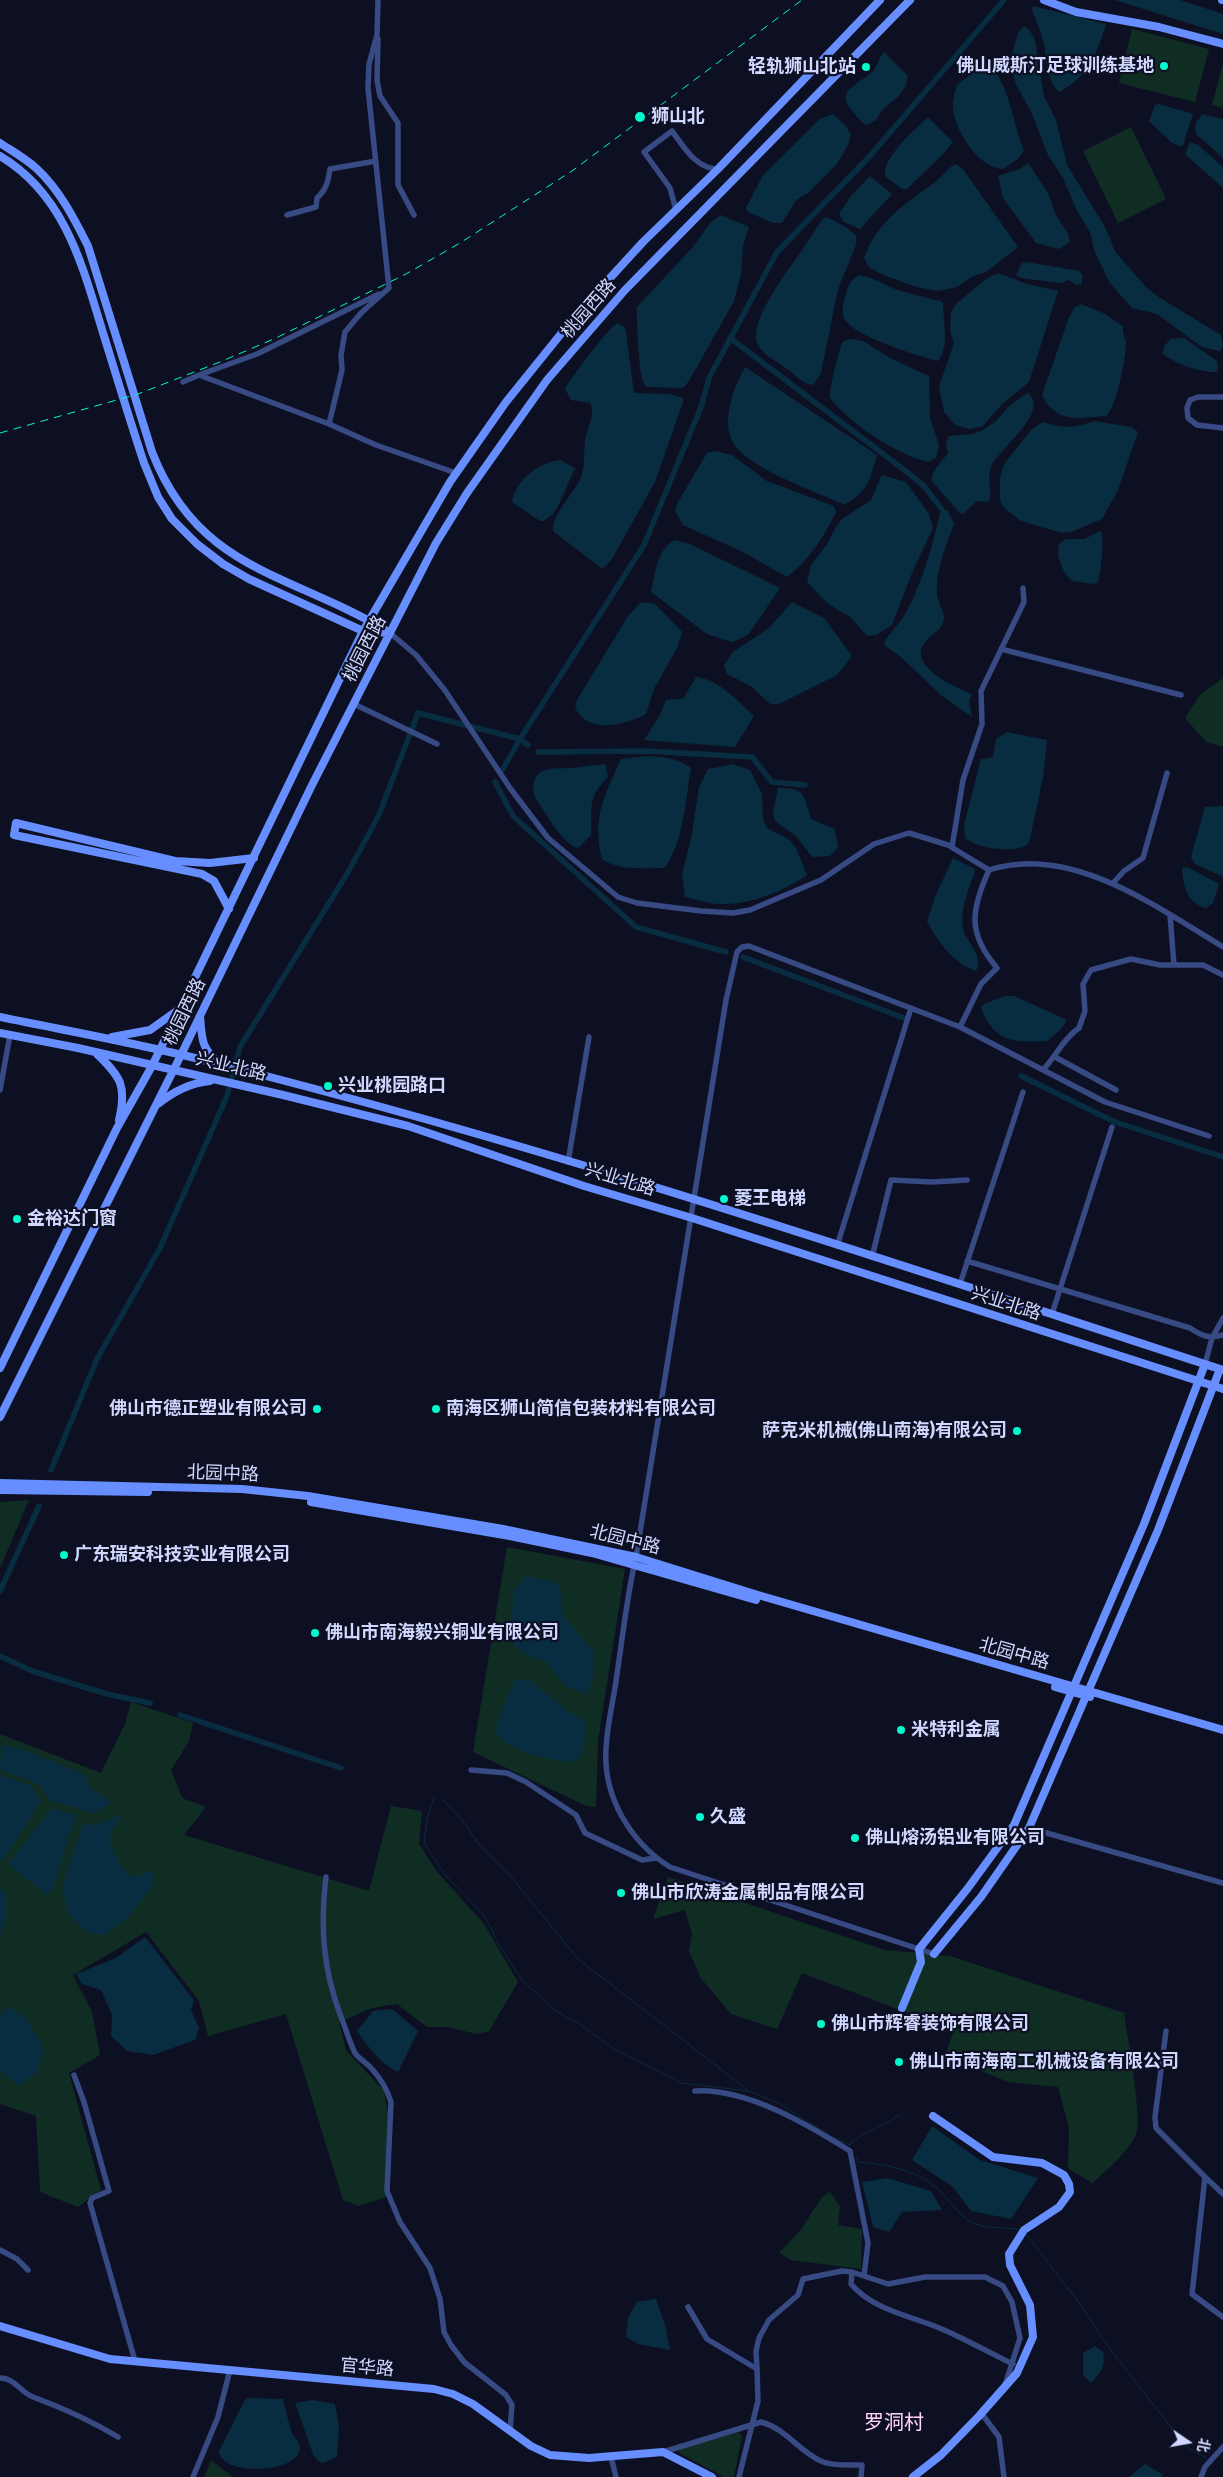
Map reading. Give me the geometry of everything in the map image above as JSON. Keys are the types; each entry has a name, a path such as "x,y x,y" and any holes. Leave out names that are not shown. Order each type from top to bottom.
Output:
{"main road":[{"name":"桃园西路","path":"0,1368 117,1128 152,1066 363,631 418,533 456,473 506,402 553,342 637,248 718,168 880,0"},
{"name":"桃园西路","path":"0,1417 354,704 441,535 467,493 548,380 625,290 716,200 910,0"},
{"path":"1044,0 1076,12 1160,28 1223,44"},
{"path":"0,142 35,167 60,196 88,246 163,479 177,502 196,525 219,546 255,567 369,620 390,633"},
{"path":"0,156 25,174 44,194 60,214 78,250 144,463 158,497 172,518 197,544 249,579 363,631 390,633"},
{"path":"249,579 255,567"},
{"path":"229,909 214,880 202,874 14,835 16,823 176,861 210,862 254,858"},
{"path":"103,1038 150,1030 180,1009"},
{"path":"200,1016 202,1040 207,1053 221,1064"},
{"name":"兴业北路","path":"0,1017 221,1064 424,1119 960,1284 1222,1369"},
{"name":"兴业北路","path":"0,1033 242,1085 408,1126 584,1186 692,1218 1223,1389"},
{"path":"95,1052 113,1069 123,1090 124,1098 117,1128"},
{"path":"155,1107 182,1088 200,1082 218,1080"},
{"path":"902,2008 921,1962 919,1949 968,1888 1014,1825 1144,1524 1205,1364"},
{"path":"934,1954 981,1897 1029,1828 1158,1530 1213,1386 1222,1369"},
{"path":"0,1478 9,1484"},
{"name":"北园中路","path":"0,1484 242,1489 279,1492 485,1526 635,1561 1223,1735"},
{"name":"北园中路","path":"0,1490 233,1494 278,1497 510,1536 635,1561"},
{"name":"北园中路","path":"1087,1694 1223,1730"},
{"path":"913,2477 941,2455 982,2414 1017,2373 1033,2338 1030,2305 1010,2264 1009,2254 1023,2231 1059,2207 1070,2192 1070,2184 1064,2175 1042,2163 993,2157 933,2116"},
{"name":"官华路","path":"0,2326 110,2359 434,2389 453,2394 474,2404 531,2446 550,2455 589,2458 663,2452"},
{"path":"663,2452 712,2477"}],"street":[{"path":"378,0 377,35 379,51 377,80 380,96 398,123 398,185 414,215"},
{"path":"377,35 369,64 368,88 390,288"},
{"path":"676,210 670,188 644,152 672,131 696,162 708,168 718,168"},
{"path":"287,216 316,207 317,198 328,183 330,170 376,161"},
{"path":"183,382 257,354 390,288"},
{"path":"329,424 342,370 341,355 345,332 360,313 390,288"},
{"path":"199,375 329,424 376,445 456,473"},
{"path":"1223,397 1198,396 1190,400 1187,408 1188,418 1197,425 1223,428"},
{"path":"952,847 963,780 982,724 981,691 1024,602 1023,588"},
{"path":"390,633 416,655 444,689 510,788 548,838 618,897 636,903 733,913 750,910 821,880 874,844 909,833 952,847 989,870"},
{"path":"1001,648 1181,695"},
{"path":"354,704 437,744"},
{"path":"1113,883 1124,871 1143,858 1168,774"},
{"path":"960,1028 981,984 997,968 982,951 974,922 980,891 989,870 999,866 1057,865 1113,883 1170,914 1223,947"},
{"path":"1170,914 1174,965"},
{"path":"934,1954 687,1874 656,1858 630,1831 620,1815 607,1774 606,1750 635,1561 695,1201 726,1000 737,952 742,947 749,946 912,1008 960,1028 1105,1102 1209,1136"},
{"path":"1043,1070 1055,1057 1067,1036 1079,1028 1085,1011 1083,984 1088,972 1131,959 1160,965 1203,965 1223,975"},
{"path":"837,1246 912,1008"},
{"path":"0,1090 10,1035"},
{"path":"568,1162 589,1037"},
{"path":"1055,1057 1116,1090"},
{"path":"960,1284 1023,1092"},
{"path":"1052,1314 1112,1126"},
{"path":"872,1257 891,1180 932,1182 967,1180"},
{"path":"967,1261 1190,1328 1202,1336 1212,1338 1223,1335"},
{"path":"1205,1364 1212,1338 1223,1318"},
{"path":"470,1770 507,1773 526,1782 576,1814 585,1833 642,1860 656,1858"},
{"path":"1029,1828 1223,1883"},
{"path":"326,1877 323,1907 323,1939 331,1994 349,2041 357,2056 372,2069 387,2088 391,2102 387,2191 400,2222 430,2268 440,2299 444,2332 451,2345 464,2362 506,2395 512,2405 510,2431"},
{"path":"1166,2031 1155,2117 1156,2128 1223,2194"},
{"path":"74,2075 84,2102 109,2191 92,2198 90,2204 135,2361"},
{"path":"695,2091 727,2093 778,2111 850,2151 868,2243 864,2276"},
{"path":"1205,2177 1192,2294 1223,2317"},
{"path":"0,2250 17,2259 28,2270"},
{"path":"739,2477 758,2401 756,2350 759,2338 769,2320 798,2294 803,2279 842,2271 852,2272 888,2284 925,2277 985,2277 1003,2286 1012,2302 1020,2338 1004,2388"},
{"path":"852,2272 851,2284 859,2294 879,2306 937,2327 1013,2364"},
{"path":"688,2307 707,2339 756,2369"},
{"path":"193,2477 218,2417 230,2370"},
{"path":"0,2378 13,2381 30,2396 82,2415 118,2437"},
{"path":"982,2414 999,2437 1004,2477"},
{"path":"663,2452 761,2422 776,2426 809,2454 824,2462 862,2465 861,2477"},
{"path":"1201,2477 1205,2467 1223,2447"},
{"path":"611,2457 616,2477"}],"green space":[{"name":"佛山威斯汀足球训练基地","path":"1132,29 1209,49 1195,102 1119,83"},
{"path":"1223,63 1223,108 1212,105"},
{"path":"1131,127 1166,199 1118,223 1083,151"},
{"path":"1223,678 1223,747 1206,742 1185,718 1199,696"},
{"path":"29,1500 0,1568 0,1502"},
{"path":"507,1547 625,1569 598,1741 596,1807 586,1806 473,1752"},
{"path":"131,1702 193,1723 189,1741 171,1770 182,1798 206,1807 184,1835 369,1891 391,1806 422,1811 419,1844 438,1873 484,1924 518,1982 489,2031 477,2034 447,2027 427,2027 397,2004 372,2008 339,2022 346,2050 384,2091 388,2112 386,2197 359,2206 343,2200 286,2014 208,2036 199,2001 146,1932 73,1975 92,2012 100,2055 69,2073 101,2190 78,2207 40,2192 36,2116 0,2104 0,1734 101,1773 125,1724"},
{"path":"668,1877 885,1950 950,1956 1124,2013 1138,2113 1136,2135 1110,2167 1092,2183 1068,2168 1069,2128 1058,2087 1008,2082 945,2056 954,2030 802,1973 777,2029 731,2014 700,1977 689,1951 692,1934 685,1910 653,1919"},
{"path":"830,2192 840,2206 838,2225 862,2229 861,2269 791,2260 779,2253 800,2231 822,2197"},
{"path":"738,2432 742,2436 734,2477 724,2477 679,2453 680,2449"},
{"path":"211,2460 233,2477 204,2477"}],"water":[{"path":"1115,0 1180,0 1223,14 1223,34"},
{"path":"1033,6 1106,24 1095,55 1085,71 1060,92 1055,88 1050,76 1043,40 1032,10"},
{"path":"1024,26 1030,31 1035,40 1044,96 1056,120 1067,165 1105,227 1116,253 1146,287 1160,298 1221,335 1223,346 1220,351 1202,347 1157,314 1132,308 1109,282 1094,250 1090,232 1076,209 1063,178 1048,155 1032,114 1015,82 1011,57 1018,33"},
{"path":"884,52 908,76 906,85 899,96 883,109 875,121 866,125 849,107 846,95 853,86 874,70"},
{"path":"979,68 993,69 999,78 1008,98 1024,150 1019,158 1003,169 985,162 969,147 958,127 955,117 953,102 957,85"},
{"path":"1159,104 1193,114 1183,145 1179,146 1171,142 1149,121 1155,105"},
{"path":"833,114 846,126 851,135 848,145 837,164 808,193 796,200 782,223 773,223 748,212 746,208 763,175 820,119"},
{"path":"1202,114 1223,119 1223,158 1196,134 1195,125"},
{"path":"928,117 953,142 907,189 902,189 885,176 886,168 894,152"},
{"path":"1190,142 1198,145 1223,167 1223,188 1185,154"},
{"path":"1028,163 1048,193 1055,213 1068,234 1070,242 1059,249 1036,243 1003,198 998,176 1020,169"},
{"path":"955,164 962,168 1018,247 986,272 973,276 957,287 938,291 916,287 881,274 869,267 864,258 884,223"},
{"path":"870,176 892,194 860,229 844,222 839,214 851,196"},
{"path":"721,215 749,227 743,246 741,274 734,301 689,381 683,388 648,387 643,382 641,373 637,307 692,248 710,223"},
{"path":"826,217 853,233 856,236 856,245 838,289 821,373 813,385 802,381 768,356 760,348 756,337 757,326 768,302 818,226"},
{"path":"1026,262 1080,271 1083,276 1081,284 1076,285 1069,280 1060,283 1020,278 1016,275 1022,263"},
{"path":"998,273 1027,284 1058,291 1029,382 1002,404 983,426 970,429 955,425 944,412 939,387 954,343 950,330 951,312 956,304 986,279"},
{"path":"859,275 871,278 897,290 943,302 945,340 942,354 938,361 874,339 861,333 845,320 843,308 847,290 851,282"},
{"path":"1081,304 1103,313 1123,326 1126,345 1122,372 1114,403 1106,416 1078,418 1061,415 1054,411 1042,395 1068,320 1074,308"},
{"path":"617,323 625,327 634,393 670,394 683,398 683,402 655,482 612,559 605,567 601,568 553,531 553,525 582,475 585,441 592,412 590,403 571,400 565,389 590,353"},
{"path":"1184,338 1217,361 1218,368 1216,372 1188,367 1162,353 1165,345 1171,339"},
{"path":"850,339 863,341 890,358 929,376 930,418 939,445 936,458 928,462 888,445 862,428 830,398 832,379 841,345 844,341"},
{"path":"745,367 877,455 867,485 859,495 844,505 769,471 742,454 730,435 728,415 733,394"},
{"path":"1027,393 1033,400 1033,409 1021,430 991,467 989,502 977,501 963,514 959,512 931,480 934,471 948,453 946,444 949,436 973,434 981,431 996,421 1008,407"},
{"path":"1094,421 1131,427 1138,432 1118,490 1102,519 1071,532 1062,533 1021,521 1003,507 1000,499 1000,478 1004,464 1032,429 1043,422 1068,427"},
{"path":"715,451 732,455 767,481 834,506 836,512 827,530 803,563 787,577 741,551 683,525 675,510 678,502 707,453"},
{"path":"560,460 575,468 554,513 544,521 540,521 512,502 514,494 529,474 544,465"},
{"path":"882,475 906,482 929,514 933,528 912,573 892,625 876,635 867,636 850,617 827,603 807,582 811,565 828,543 836,527 842,519 871,500"},
{"path":"941,508 948,511 954,524 942,559 937,586 938,601 944,621 922,648 921,657 925,665 933,673 953,686 972,694 969,700 972,717 942,696 900,656 885,646 884,642 905,615 913,599 923,574"},
{"path":"1101,531 1102,556 1098,582 1094,584 1072,581 1065,573 1061,564 1058,554 1059,544 1066,539 1084,539"},
{"path":"674,540 690,544 780,588 748,635 732,642 707,634 651,592 660,556 668,544"},
{"path":"648,602 656,605 682,632 677,648 654,689 646,714 618,724 598,725 589,722 575,708 577,700 628,616 640,603"},
{"path":"792,602 824,618 852,656 837,675 779,704 770,704 751,686 727,674 724,666 733,652 769,628"},
{"path":"696,677 720,686 754,716 735,747 644,740 659,717 666,700 683,699"},
{"path":"1007,732 1047,740 1043,777 1029,843 1015,849 997,849 970,842 965,838 964,825 981,759 993,757 996,739"},
{"path":"649,756 676,760 691,768 680,835 676,847 664,868 632,868 609,863 602,859 598,831 601,807 609,785 621,759"},
{"path":"605,764 608,777 601,784 592,803 591,835 578,848 559,833 534,796 533,786 535,778 544,770"},
{"path":"733,764 750,770 762,794 763,820 767,828 790,840 796,848 807,875 776,892 754,900 732,904 716,904 685,897 682,873 691,840 699,787 708,769"},
{"path":"778,788 799,791 805,799 811,819 835,829 838,848 830,856 812,857 796,836 775,821 773,813"},
{"path":"1223,806 1223,877 1195,864 1191,857 1205,807"},
{"path":"953,858 973,868 975,871 962,917 964,932 977,956 978,966 976,971 960,963 947,951 927,921 937,892"},
{"path":"1187,867 1219,884 1213,903 1206,908 1194,902 1187,893 1182,868"},
{"path":"1005,996 1014,996 1067,1020 1061,1029 1047,1041 1025,1041 1007,1038 992,1028 981,1008 984,1004"},
{"path":"525,1576 551,1581 560,1587 563,1616 594,1651 594,1673 587,1694 569,1688 554,1673 547,1662 529,1656 514,1645 511,1625 514,1591"},
{"path":"515,1680 529,1680 566,1710 585,1720 583,1748 576,1762 533,1755 513,1747 496,1734 498,1719"},
{"path":"2,1745 21,1749 86,1775 88,1786 112,1803 93,1813 50,1800 40,1785 0,1769"},
{"path":"0,1775 32,1786 41,1801 3,1861 0,1860"},
{"path":"52,1808 77,1816 72,1826 57,1876 48,1895 8,1864"},
{"path":"124,1813 113,1828 109,1840 118,1862 131,1877 153,1871 152,1888 126,1919 104,1935 87,1932 67,1912 63,1885 83,1824 98,1825"},
{"path":"0,1889 3,1889 5,1895 6,1907 0,1935"},
{"path":"145,1937 194,2000 191,2010 199,2028 195,2040 153,2055 127,2051 111,2036 112,2015 101,1990 82,1984 76,1974 116,1958"},
{"path":"8,2007 25,2018 42,2044 43,2051 36,2073 19,2086 0,2071 0,2017"},
{"path":"392,2009 418,2031 398,2072 380,2060 357,2031 373,2011"},
{"path":"932,2126 980,2160 1038,2178 1011,2219 971,2211 953,2187 912,2160"},
{"path":"887,2178 931,2191 942,2210 902,2212 889,2232 873,2227 862,2182"},
{"path":"656,2299 666,2328 670,2350 638,2344 626,2337 628,2318 637,2302"},
{"path":"1095,2346 1103,2352 1104,2361 1100,2373 1091,2383 1083,2375 1083,2353"},
{"path":"246,2398 283,2399 292,2433 300,2446 297,2455 289,2462 276,2467 261,2469 232,2465 223,2459 219,2451"},
{"path":"313,2400 335,2404 339,2427 337,2457 323,2463 318,2461 313,2454 295,2403"},
{"path":"1145,2464 1162,2474 1163,2477 1129,2477"}],"waterway":[{"path":"51,1470 97,1359 160,1248 227,1096 240,1047 347,874 379,815 418,713 520,739 644,545 701,407 709,378 777,252 869,157 1004,0"},
{"path":"730,338 907,472 923,485 941,508"},
{"path":"503,769 520,739 528,745"},
{"path":"538,752 646,751 752,757 772,782 805,785"},
{"path":"495,782 513,816 636,927 726,952"},
{"path":"743,957 904,1018"},
{"path":"1021,1076 1115,1122 1223,1157"},
{"path":"0,1591 39,1506"},
{"path":"0,1656 32,1671 107,1694 150,1703"},
{"path":"180,1715 341,1768"},
{"path":"434,1796 427,1820 424,1843 446,1876 485,1916 499,1945 522,1980 556,2011 578,2023 613,2048 681,2083 748,2091"},
{"path":"442,1799 463,1821 480,1846 512,1878 578,1959 749,2091 780,2104 829,2135"},
{"path":"833,2137 850,2145 852,2141 902,2114"},
{"path":"856,2157 859,2162 892,2167 923,2178 941,2192 971,2222 989,2227 1021,2230"},
{"path":"1026,2234 1086,2312 1103,2340 1184,2444 1207,2458"}],"railway":[{"path":"0,433 138,394 220,362 276,338 406,274 460,243 572,171 802,0"}],"place":[{"name":"佛山威斯汀足球训练基地","path":"1164,66"},
{"name":"轻轨狮山北站","path":"866,67"},
{"name":"狮山北","path":"640,117"},
{"name":"兴业桃园路口","path":"328,1086"},
{"name":"菱王电梯","path":"724,1199"},
{"name":"金裕达门窗","path":"17,1219"},
{"name":"佛山市德正塑业有限公司","path":"317,1409"},
{"name":"南海区狮山简信包装材料有限公司","path":"436,1409"},
{"name":"萨克米机械(佛山南海)有限公司","path":"1017,1431"},
{"name":"广东瑞安科技实业有限公司","path":"64,1555"},
{"name":"佛山市南海毅兴铜业有限公司","path":"315,1633"},
{"name":"米特利金属","path":"901,1730"},
{"name":"久盛","path":"700,1817"},
{"name":"佛山熔汤铝业有限公司","path":"855,1838"},
{"name":"佛山市欣涛金属制品有限公司","path":"621,1893"},
{"name":"佛山市辉睿装饰有限公司","path":"821,2024"},
{"name":"佛山市南海南工机械设备有限公司","path":"899,2062"}],"district":[{"name":"罗洞村","path":"894,2423"}]}
